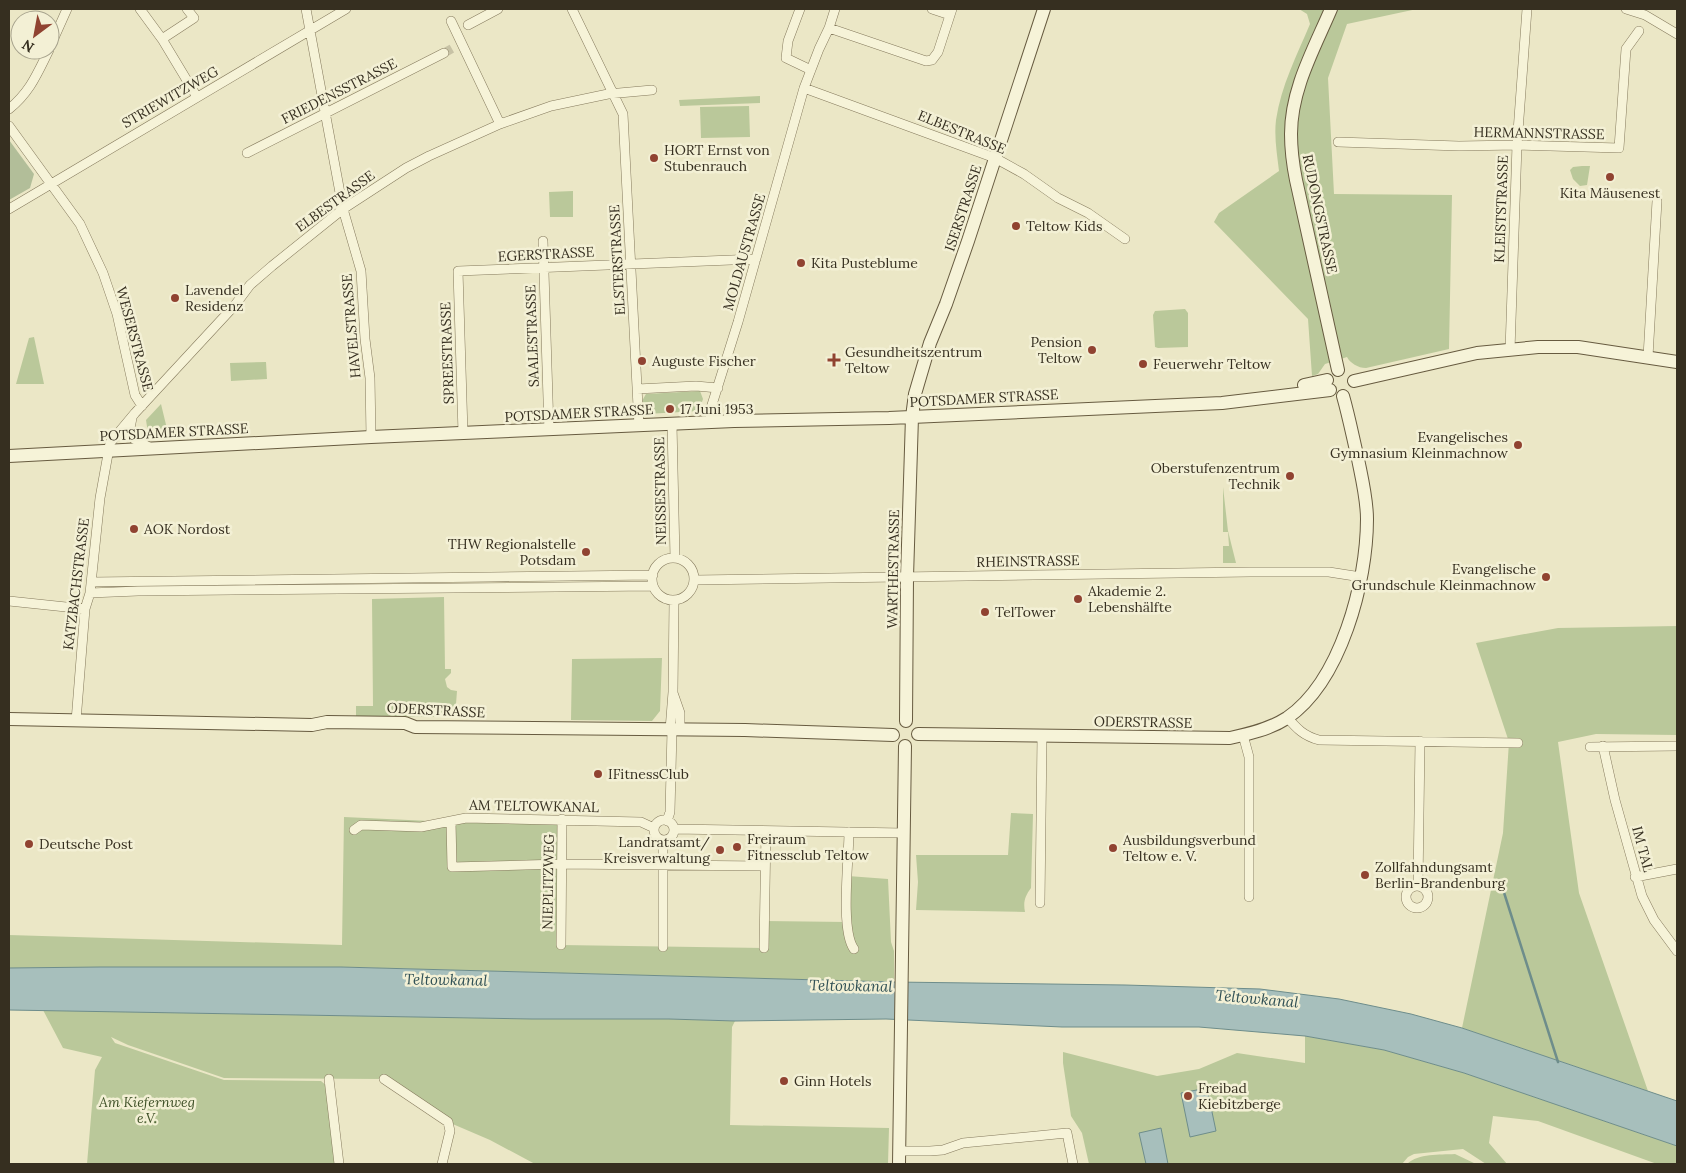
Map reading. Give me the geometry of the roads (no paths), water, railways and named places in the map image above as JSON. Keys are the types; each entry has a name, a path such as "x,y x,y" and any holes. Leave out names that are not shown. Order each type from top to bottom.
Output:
{"street":[{"path":"60,24 67,9"},
{"path":"140,9 162,39 197,97"},
{"path":"162,39 194,18 188,9"},
{"name":"HAVELSTRASSE","path":"306,9 343,209 361,271 365,339 370,378 371,437"},
{"name":"STRIEWITZWEG","path":"9,209 346,9"},
{"path":"468,24 498,9"},
{"name":"ELSTERSTRASSE","path":"572,9 623,114 639,426"},
{"path":"800,9 788,41 786,58 811,70"},
{"name":"MOLDAUSTRASSE","path":"711,422 710,411 756,259 804,88 835,9"},
{"path":"829,28 926,61 932,60 938,52 951,12 932,9"},
{"name":"ISERSTRASSE","path":"912,417 915,394 930,343 946,304 1044,9"},
{"name":"RUDONGSTRASSE","path":"1331,9 1298,88 1291,133 1296,180 1338,370"},
{"name":"KLEISTSTRASSE","path":"1510,350 1517,145 1527,9"},
{"path":"1626,9 1645,15 1677,34"},
{"path":"451,21 458,46 500,124"},
{"name":"HERMANNSTRASSE","path":"1338,142 1619,148 1626,49 1639,32"},
{"name":"FRIEDENSSTRASSE","path":"247,153 444,53"},
{"path":"9,109 22,99 36,78 44,60"},
{"name":"ELBESTRASSE","path":"804,88 995,158 1024,174 1058,198 1088,213 1125,238"},
{"name":"ELBESTRASSE","path":"107,451 112,439 235,305 250,286 343,209 406,168 500,124 551,106 614,94 652,90"},
{"name":"WESERSTRASSE","path":"9,126 80,224 103,273 117,314 134,395 142,406"},
{"path":"1648,357 1657,201"},
{"name":"SAALESTRASSE","path":"543,241 549,430"},
{"name":"EGERSTRASSE","path":"458,271 756,259"},
{"name":"SPREESTRASSE","path":"458,271 463,433"},
{"path":"1354,381 1431,363 1510,350 1578,347 1677,362"},
{"path":"1329,385 1331,373 1338,370 1350,373 1354,381 1352,391 1343,396"},
{"name":"POTSDAMER STRASSE","path":"9,456 371,437 711,422 912,417 1229,402 1315,391 1329,385 1336,395 1343,396"},
{"path":"637,389 696,386 718,388"},
{"name":"ODERSTRASSE","path":"918,734 1216,738 1243,735 1272,726 1287,717 1319,685 1341,644 1353,612 1361,577 1366,548 1367,518 1363,486 1343,396"},
{"path":"134,415 130,424 130,433 134,439 151,448"},
{"name":"WARTHESTRASSE","path":"906,721 907,577 912,417"},
{"name":"NEISSESTRASSE","path":"672,424 675,558"},
{"name":"KATZBACHSTRASSE","path":"76,721 85,609 90,593 107,451"},
{"path":"675,558 684,561 691,567 695,580 694,586 688,594 674,601 664,598 656,591 653,586 653,575 658,564 675,558"},
{"name":"RHEINSTRASSE","path":"695,580 1250,572 1329,572 1361,577"},
{"path":"91,582 653,575"},
{"path":"563,576 564,587"},
{"path":"454,577 454,588"},
{"path":"344,578 344,589"},
{"path":"237,579 237,590"},
{"path":"138,580 138,591"},
{"path":"90,593 653,586"},
{"path":"9,600 85,609"},
{"path":"667,821 670,812 674,730 680,714 673,692 674,601"},
{"path":"1287,717 1298,731 1307,737 1319,740 1518,743"},
{"name":"ODERSTRASSE","path":"9,719 315,725 327,722 405,723 416,727 893,735"},
{"path":"906,721 916,727 918,734 913,744 905,746 898,744 893,735 896,726 906,721"},
{"path":"1243,735 1249,757 1249,897"},
{"path":"1040,904 1042,736"},
{"path":"1418,886 1420,741"},
{"path":"899,1164 905,746"},
{"name":"IM TAL","path":"1603,746 1635,877 1654,920 1677,951"},
{"path":"1590,747 1677,746"},
{"name":"AM TELTOWKANAL","path":"354,830 361,825 421,827 466,818 641,822 654,828"},
{"name":"NIEPLITZWEG","path":"561,945 562,820"},
{"path":"667,821 672,824 674,830 672,836 663,840 656,836 654,828 658,822 667,821"},
{"path":"451,822 452,867 561,864 765,866"},
{"path":"674,830 903,833"},
{"path":"764,948 766,832"},
{"path":"849,832 847,922 849,940 854,949"},
{"path":"663,840 663,947"},
{"path":"1635,877 1677,868"},
{"path":"329,1079 340,1164"},
{"path":"384,1079 448,1122 450,1131 442,1164"},
{"path":"899,1151 943,1150 963,1143 1067,1133 1073,1164"}],"water":[{"name":"Teltowkanal","path":"341,967 894,982 1260,989 1339,999 1411,1014 1462,1028 1677,1101 1677,1146 1464,1073 1384,1050 1305,1036 1199,1027 1062,1027 886,1019 735,1021 532,1019 9,1010 9,968"},
{"path":"1207,1088 1216,1131 1190,1137 1181,1093"},
{"path":"1161,1128 1168,1164 1146,1164 1139,1133"}],"waterway":[{"path":"1500,880 1558,1062"}],"tunnel":[{"path":"444,53 453,48"}],"place":[{"name":"HORT Ernst von Stubenrauch","path":"654,158"},
{"name":"Kita Mäusenest","path":"1610,177"},
{"name":"Teltow Kids","path":"1016,226"},
{"name":"Kita Pusteblume","path":"801,263"},
{"name":"Lavendel Residenz","path":"175,298"},
{"name":"Pension Teltow","path":"1092,350"},
{"name":"Gesundheitszentrum Teltow","path":"834,360"},
{"name":"Auguste Fischer","path":"642,361"},
{"name":"Feuerwehr Teltow","path":"1143,364"},
{"name":"17 Juni 1953","path":"670,409"},
{"name":"Evangelisches Gymnasium Kleinmachnow","path":"1518,445"},
{"name":"Oberstufenzentrum Technik","path":"1290,476"},
{"name":"AOK Nordost","path":"134,529"},
{"name":"THW Regionalstelle Potsdam","path":"586,552"},
{"name":"Evangelische Grundschule Kleinmachnow","path":"1546,577"},
{"name":"Akademie 2. Lebenshälfte","path":"1078,599"},
{"name":"TelTower","path":"985,612"},
{"name":"IFitnessClub","path":"598,774"},
{"name":"Deutsche Post","path":"29,844"},
{"name":"Freiraum Fitnessclub Teltow","path":"737,847"},
{"name":"Ausbildungsverbund Teltow e. V.","path":"1113,848"},
{"name":"Landratsamt/ Kreisverwaltung","path":"720,850"},
{"name":"Zollfahndungsamt Berlin-Brandenburg","path":"1365,875"},
{"name":"Ginn Hotels","path":"784,1081"},
{"name":"Freibad Kiebitzberge","path":"1188,1096"}],"park label":[{"name":"Am Kiefernweg e.V.","path":"147,1110"}]}
